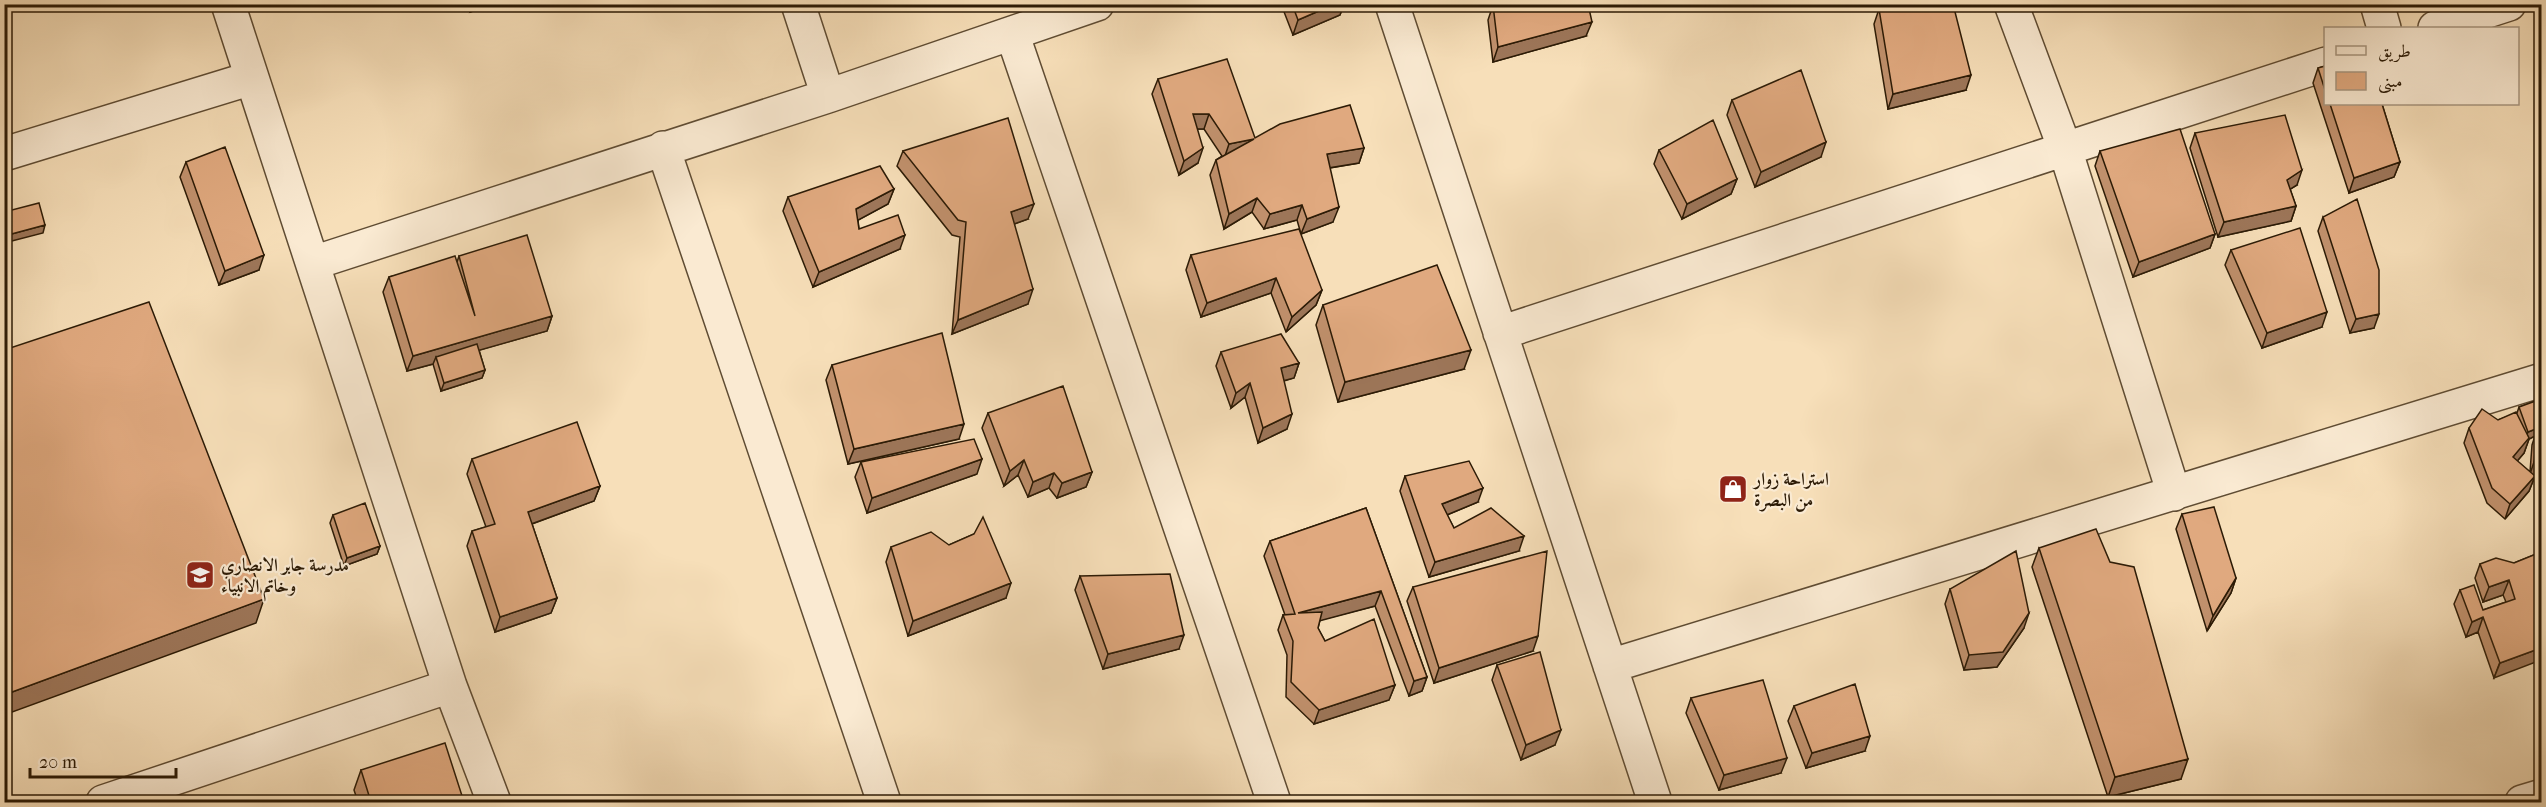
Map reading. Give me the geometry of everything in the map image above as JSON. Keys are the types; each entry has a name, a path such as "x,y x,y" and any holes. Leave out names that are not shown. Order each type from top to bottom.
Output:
{"street":[{"path":"228,4 314,262 450,686 494,802"},
{"path":"798,4 828,96"},
{"path":"314,262 828,96 1097,4"},
{"path":"1392,4 1655,802"},
{"path":"2012,4 2065,149 2174,494"},
{"path":"2377,4 2384,27"},
{"path":"2438,27 2509,4"},
{"path":"1012,33 1274,802"},
{"path":"1500,333 2324,64"},
{"path":"4,154 252,78"},
{"path":"663,148 884,802"},
{"path":"1610,666 2541,380"},
{"path":"103,802 450,686"},
{"path":"2522,802 2541,796"}],"building":[{"path":"1292,4 1335,4 1298,20"},
{"path":"1588,4 1592,22 1498,47 1493,5"},
{"path":"1900,4 1953,4 1971,75 1893,94 1879,9"},
{"path":"1227,59 1255,138 1280,124 1350,105 1364,148 1327,154 1339,207 1307,219 1302,205 1270,214 1257,198 1229,214 1216,160 1254,139 1229,144 1209,114 1193,114 1203,148 1184,161 1158,79"},
{"path":"2324,66 2324,87 2318,68"},
{"path":"1801,70 1826,142 1761,172 1732,100"},
{"path":"2330,105 2382,105 2400,162 2354,178"},
{"path":"2285,115 2302,170 2287,180 2296,206 2224,222 2195,133"},
{"path":"1008,118 1034,204 1011,212 1033,289 958,320 966,222 958,220 903,151"},
{"path":"1713,120 1737,179 1687,204 1659,150"},
{"path":"2180,129 2215,234 2139,262 2100,151"},
{"path":"225,147 264,255 225,271 186,162"},
{"path":"880,166 894,189 856,209 859,229 898,215 905,235 819,272 788,197"},
{"path":"2357,199 2379,270 2379,314 2356,319 2323,217"},
{"path":"39,203 45,225 4,236 4,212"},
{"path":"2300,228 2327,312 2267,333 2231,250"},
{"path":"1299,229 1322,290 1292,317 1276,278 1207,303 1191,255"},
{"path":"527,235 552,316 413,356 389,277 455,256 475,316 459,256"},
{"path":"1437,265 1471,350 1345,382 1323,305"},
{"path":"149,302 264,599 4,695 4,350"},
{"path":"942,333 964,424 854,449 832,365"},
{"path":"1281,334 1299,363 1281,368 1292,414 1263,428 1250,383 1236,393 1221,352"},
{"path":"477,344 485,370 444,383 436,357"},
{"path":"1063,386 1092,472 1062,483 1054,473 1033,482 1024,460 1010,471 988,413"},
{"path":"2541,399 2541,427 2528,432 2519,407"},
{"path":"2482,409 2498,420 2516,412 2529,438 2513,457 2535,476 2510,504 2492,488 2469,428"},
{"path":"577,422 600,486 528,512 557,598 500,617 472,531 495,524 472,459"},
{"path":"2541,429 2541,461 2534,462 2537,430"},
{"path":"974,439 982,459 872,498 861,462"},
{"path":"1469,461 1483,488 1442,504 1454,528 1491,508 1524,536 1435,562 1405,476"},
{"path":"365,503 380,546 347,558 333,515"},
{"path":"2214,507 2236,578 2213,616 2182,514"},
{"path":"1366,508 1427,677 1414,681 1381,591 1298,613 1322,612 1318,628 1325,641 1374,619 1395,685 1319,710 1291,682 1293,641 1283,615 1295,614 1270,541"},
{"path":"983,517 1011,583 913,621 891,547 931,532 949,545 974,534"},
{"path":"2096,529 2110,562 2134,567 2188,759 2115,777 2039,548"},
{"path":"1547,551 1538,636 1439,668 1413,587"},
{"path":"2016,551 2029,613 2003,652 1969,655 1950,589"},
{"path":"2541,552 2541,648 2500,663 2483,617 2472,622 2460,590 2474,585 2483,610 2515,599 2509,580 2489,587 2480,564 2496,558 2514,563"},
{"path":"1170,574 1184,635 1108,654 1080,576"},
{"path":"1540,652 1561,730 1526,745 1497,665"},
{"path":"1763,680 1787,758 1724,775 1691,698"},
{"path":"1855,684 1870,736 1812,753 1794,706"},
{"path":"445,743 464,802 371,802 361,770"}],"place":[{"name":"استراحة زوار من البصرة","path":"1733,489"},
{"name":"مدرسة جابر الانصاري وخاتم الانبياء","path":"200,575"}]}
